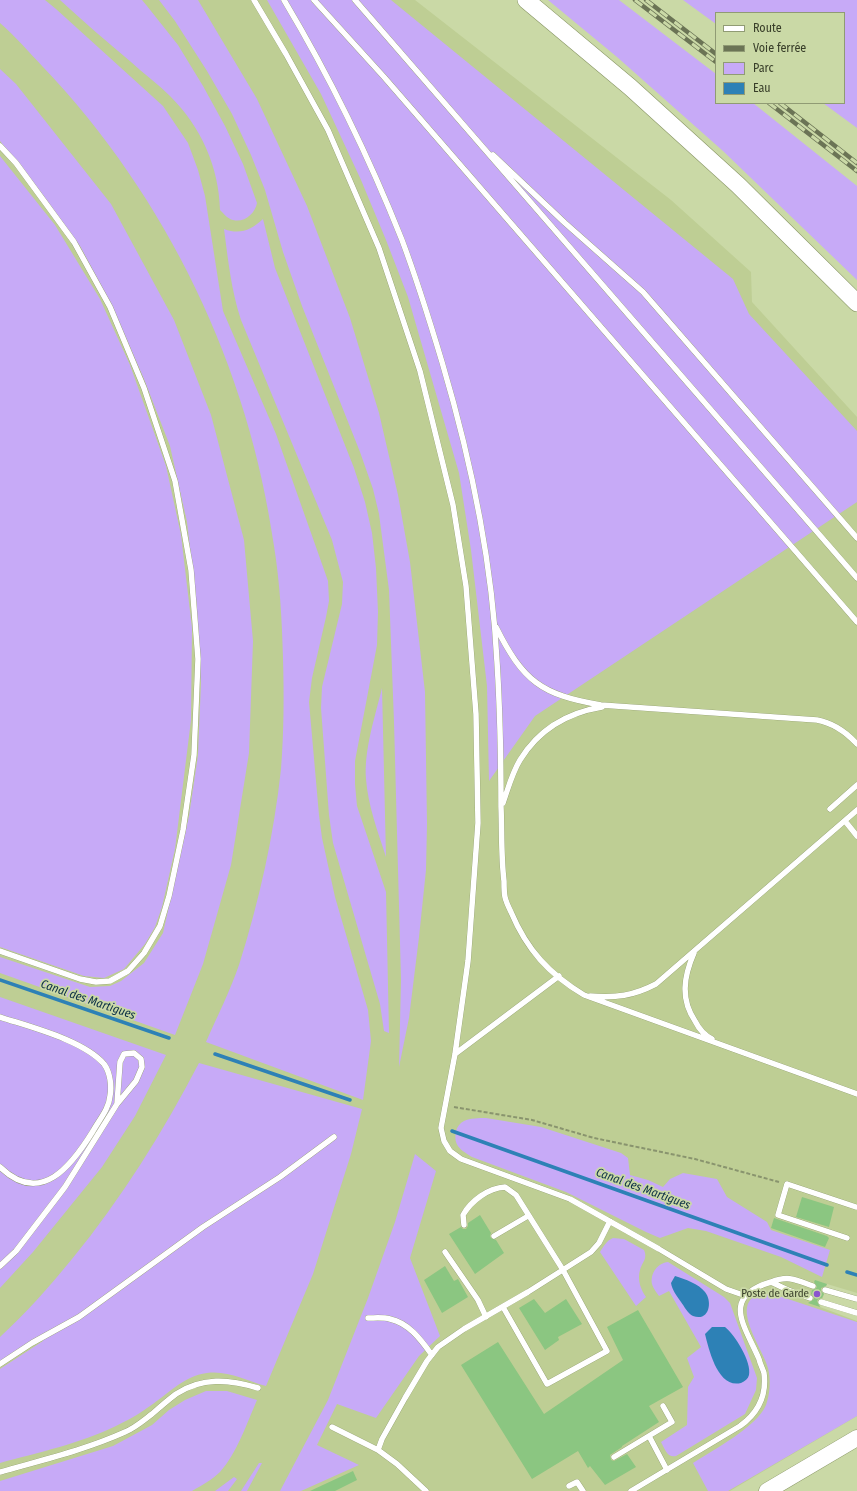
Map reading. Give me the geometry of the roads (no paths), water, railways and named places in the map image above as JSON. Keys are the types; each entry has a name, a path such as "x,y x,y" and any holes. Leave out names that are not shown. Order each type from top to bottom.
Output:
{"main road":[{"path":"526,0 630,88 738,185 857,303"},
{"path":"767,1491 857,1438"}],"lane":[{"path":"254,0 328,130 379,248 420,371 453,505 466,586 476,706 478,823 468,961 441,1128 444,1141 450,1151 461,1160 570,1199 726,1290 746,1296"},
{"path":"284,0 306,37 349,118 380,186 405,250 438,350 466,452 478,504 495,623 501,731 502,866 505,898 519,931 536,957 569,986 584,995 857,1094"},
{"path":"314,0 384,77 857,622"},
{"path":"355,0 857,578"},
{"path":"473,135 565,223 643,292 857,538"},
{"path":"0,146 16,163 74,242 110,307 144,388 176,481 191,570 198,659 194,755 183,830 160,926 144,953 128,971 110,981 96,982 80,979 0,951"},
{"path":"495,623 511,656 520,669 544,689 578,702 608,706 817,720 834,725 857,744"},
{"path":"502,809 519,760 543,732 556,722 572,715 589,709 608,706"},
{"path":"830,809 857,785"},
{"path":"584,995 608,997 626,996 641,992 656,984 857,810"},
{"path":"845,821 857,836"},
{"path":"695,951 687,968 684,982 685,997 689,1012 698,1027 706,1036 722,1046"},
{"path":"454,1054 558,976"},
{"path":"0,1017 71,1042 96,1057 108,1071 111,1087 108,1105 80,1151 58,1175 42,1182 25,1183 15,1179 0,1167"},
{"path":"0,1266 16,1251 66,1187 117,1104 136,1081 142,1067 141,1059 134,1053 124,1054 120,1062 117,1104"},
{"path":"0,1364 32,1343 79,1317 203,1226 280,1176 334,1137"},
{"path":"847,1238 778,1215 787,1184 856,1207"},
{"path":"464,1225 463,1215 472,1201 498,1187 506,1187 516,1194 528,1216 563,1270 607,1350 547,1384 503,1306"},
{"path":"494,1236 528,1216"},
{"path":"378,1450 382,1439 405,1398 438,1347 464,1329 591,1252 599,1244 610,1221"},
{"path":"445,1252 478,1300 486,1316"},
{"path":"631,1491 745,1422 756,1412 762,1399 764,1372 742,1324 740,1306 746,1296 757,1286 780,1279 789,1278 813,1286"},
{"path":"771,1282 810,1298"},
{"path":"825,1290 857,1299"},
{"path":"821,1302 857,1313"},
{"path":"368,1318 390,1319 401,1324 416,1334 432,1355"},
{"path":"0,1472 95,1444 128,1431 176,1394 198,1384 219,1380 240,1382 258,1388"},
{"path":"614,1457 672,1422 663,1406"},
{"path":"332,1427 378,1450 397,1464 426,1491"},
{"path":"649,1436 667,1470"},
{"path":"569,1486 577,1482 583,1491"}],"water":[{"path":"675,1276 696,1284 705,1292 709,1301 706,1314 698,1317 689,1314 672,1286 671,1283"},
{"path":"712,1327 725,1327 742,1349 748,1363 749,1375 746,1380 741,1383 733,1383 726,1380 716,1367 705,1334"}],"waterway":[{"name":"Canal des Martigues","path":"0,980 169,1038"},
{"name":"Canal des Martigues","path":"215,1054 350,1100"},
{"name":"Canal des Martigues","path":"452,1131 827,1265"},
{"name":"Canal des Martigues","path":"847,1272 857,1275"}],"railway":[{"path":"635,0 715,61"},
{"path":"646,0 715,53"},
{"path":"770,104 857,171"},
{"path":"781,104 857,163"}],"place":[{"name":"Poste de Garde","path":"817,1294"}]}
